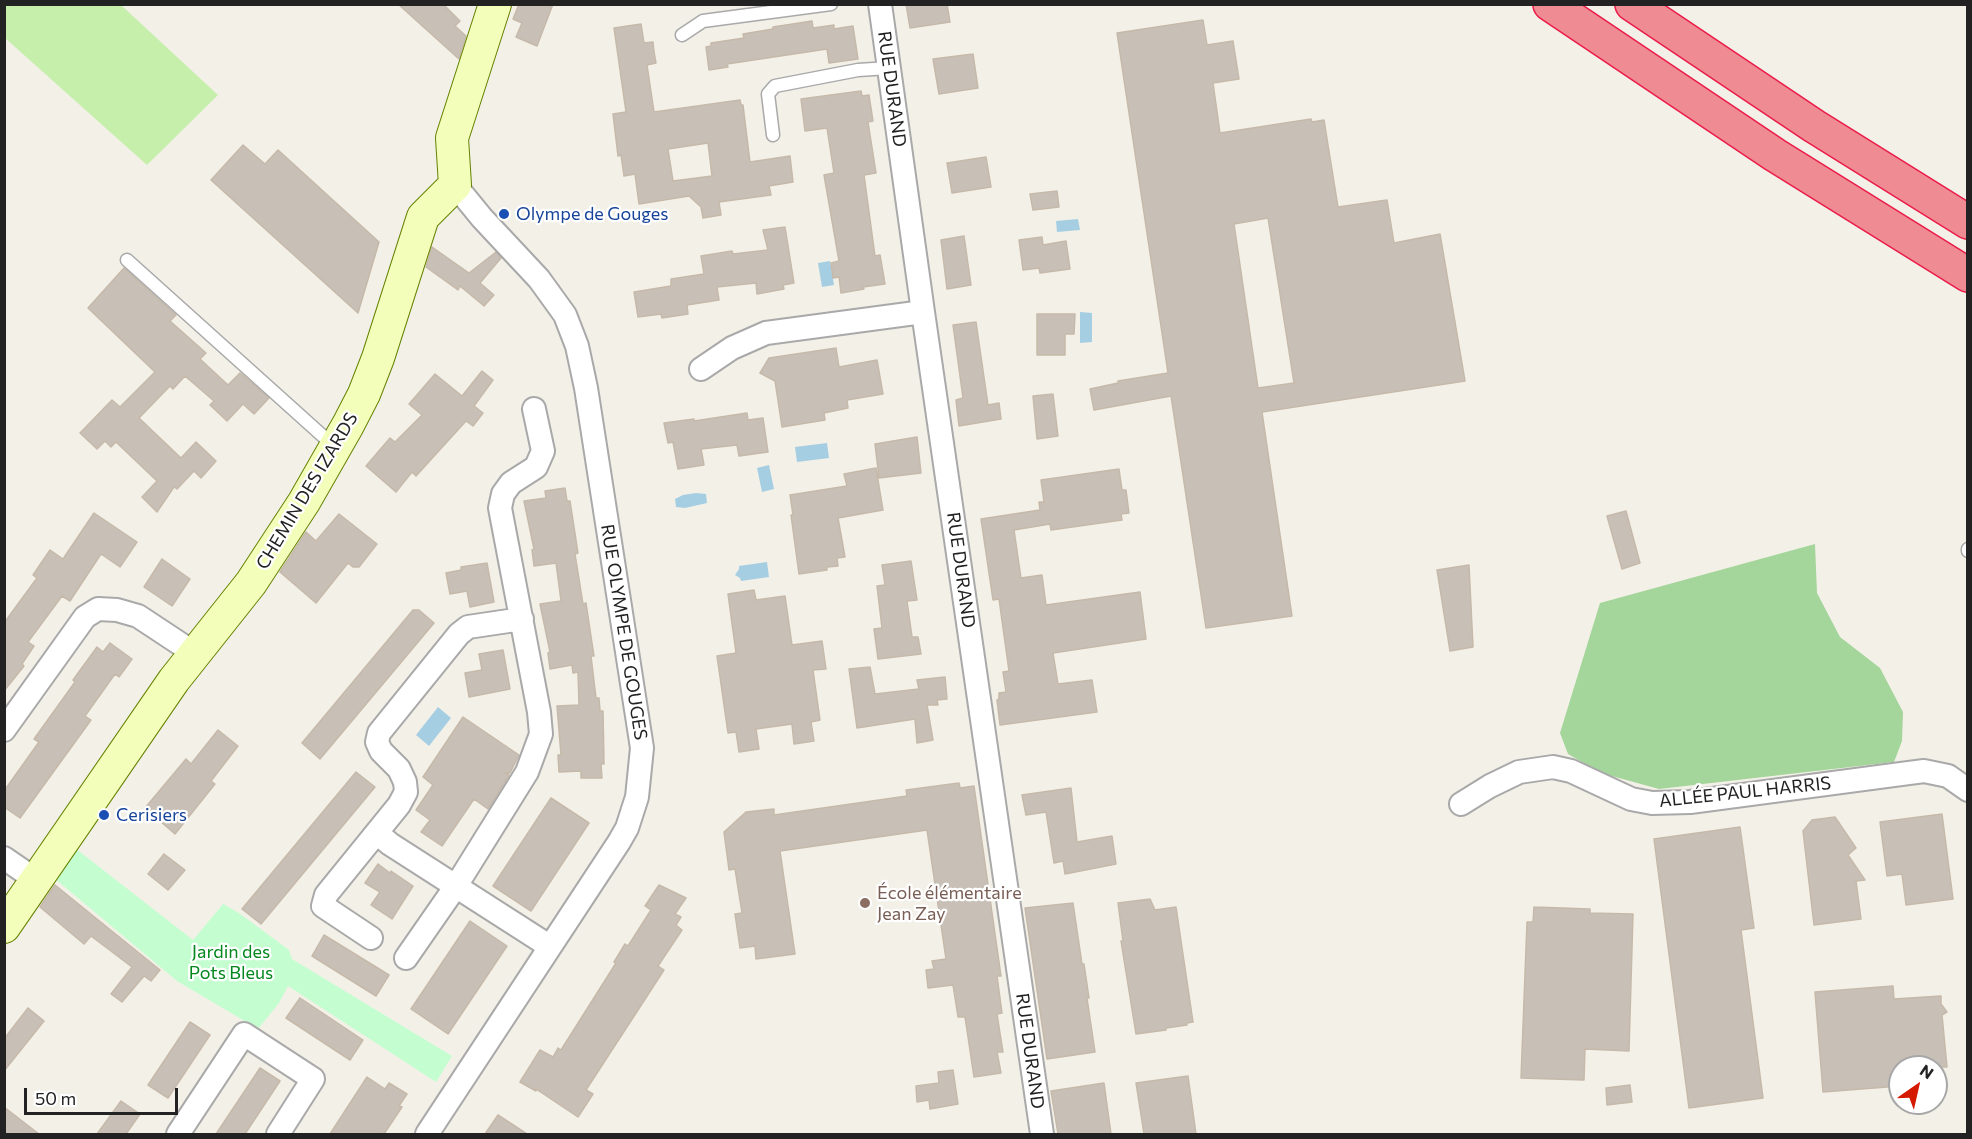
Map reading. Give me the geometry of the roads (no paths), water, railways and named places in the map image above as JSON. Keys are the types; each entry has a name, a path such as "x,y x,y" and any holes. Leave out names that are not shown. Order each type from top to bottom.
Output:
{"highway":[{"path":"1550,4 1775,155 1968,275"},
{"path":"1632,4 1814,126 1968,222"}],"street":[{"path":"455,185 452,138 495,4"},
{"name":"RUE DURAND","path":"880,4 1042,1134"},
{"name":"CHEMIN DES IZARDS","path":"4,927 194,653 251,583 304,502 364,394 378,358 423,217 455,185"},
{"name":"RUE OLYMPE DE GOUGES","path":"427,1134 627,828 637,797 642,748 586,388 577,346 565,315 539,279 482,218 455,185"},
{"path":"701,369 732,348 766,333 923,312"},
{"path":"406,958 456,886 527,772 541,734 539,712 500,508 503,494 511,483 536,467 543,451 534,409"},
{"path":"4,730 86,617 98,609 117,609 138,616 194,653"},
{"path":"371,938 323,906 326,895 399,805 406,792 405,782 399,769 381,751 376,742 379,733 459,634 468,627 522,619"},
{"name":"ALLÉE PAUL HARRIS","path":"1461,804 1519,772 1553,767 1571,771 1631,799 1652,803 1689,802 1924,771 1948,776 1967,787"},
{"path":"377,833 390,844 549,946"},
{"path":"4,858 36,880"},
{"path":"178,1134 244,1034 313,1079 278,1134"}],"lane":[{"path":"682,35 703,21 831,4"},
{"path":"773,135 768,94 775,86 858,70 889,68"},
{"path":"128,260 336,448"}],"water":[{"path":"1078,219 1080,230 1057,232 1056,221"},
{"path":"830,261 834,285 822,287 818,263"},
{"path":"1080,312 1092,313 1092,342 1080,343"},
{"path":"827,443 829,458 797,462 795,447"},
{"path":"769,465 774,489 762,492 757,468"},
{"path":"696,493 706,494 707,503 685,508 676,507 675,499"},
{"path":"767,562 769,577 741,581 735,575 739,566"},
{"path":"438,707 451,718 429,746 416,735"}],"place":[{"name":"Olympe de Gouges","path":"504,214"},
{"name":"Cerisiers","path":"104,815"},
{"name":"École élémentaire Jean Zay","path":"865,903"}],"park label":[{"name":"Jardin des Pots Bleus","path":"231,962"}]}
